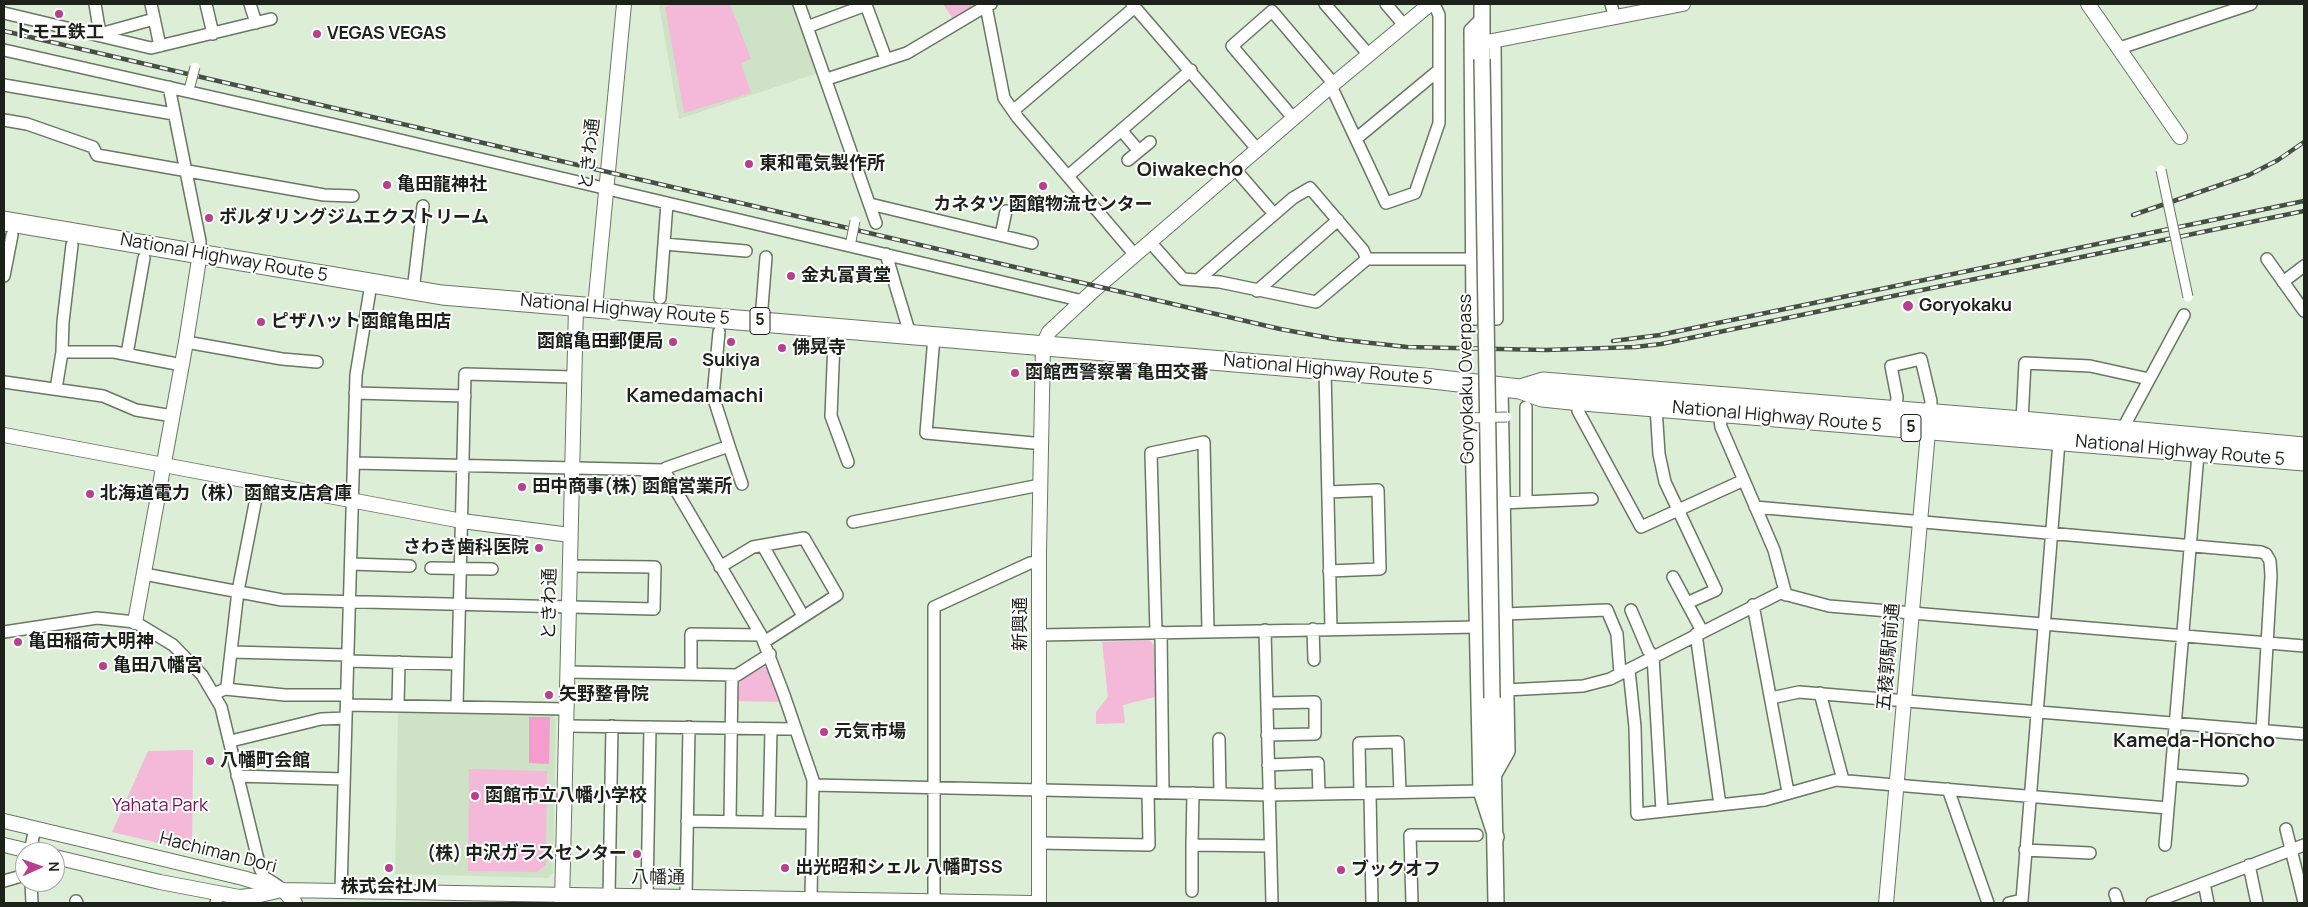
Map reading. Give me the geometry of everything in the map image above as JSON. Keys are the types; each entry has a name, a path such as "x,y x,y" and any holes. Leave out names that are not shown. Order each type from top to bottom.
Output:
{"highway":[{"name":"National Highway Route 5","path":"8,228 200,253 413,291 1325,370 1520,389 1542,397 1656,407 1719,412 1929,422 2022,422 2304,447"},
{"name":"National Highway Route 5","path":"1520,389 1543,382 1896,412 1929,422 2059,442 2304,461"}],"main road":[{"name":"Goryokaku Overpass","path":"1482,11 1488,42 1482,59 1496,903"},
{"path":"1472,384 1481,790 1496,837"},
{"path":"1494,774 1507,751 1500,387"}],"street":[{"path":"5,4 4,12 151,48 271,19"},
{"path":"95,4 100,34"},
{"path":"151,4 160,46"},
{"path":"206,4 212,34"},
{"path":"250,4 256,23"},
{"name":"ときわ通","path":"595,307 624,4"},
{"path":"799,4 876,223"},
{"path":"1326,4 1369,55"},
{"path":"1386,4 1404,25"},
{"path":"1043,345 1049,332 1082,300 1332,85 1430,4"},
{"path":"1294,119 1232,46 1272,12 1332,85 1386,203 1415,193 1439,123 1439,15 1434,4"},
{"path":"1611,4 1615,18"},
{"path":"1482,11 1470,30 1472,320 1497,319 1488,42 1684,4"},
{"path":"2088,4 2180,137"},
{"path":"2120,48 2251,4"},
{"path":"808,27 866,5 886,59"},
{"path":"827,80 907,53 988,5 1004,98 1018,118 1135,255"},
{"path":"1014,110 1134,6 1258,150"},
{"path":"100,34 154,19"},
{"path":"4,50 1082,300"},
{"path":"190,86 194,67"},
{"path":"1068,176 1191,70"},
{"path":"1357,138 1439,70"},
{"path":"4,85 174,114"},
{"path":"135,622 182,365 200,253 200,241 169,87"},
{"path":"4,120 27,124 94,147 97,155 324,195 353,196"},
{"path":"1121,130 1139,151"},
{"path":"1128,160 1150,142"},
{"path":"1235,169 1274,214"},
{"path":"2161,170 2188,297"},
{"path":"1199,280 1293,198 1310,188 1363,250 1367,259"},
{"path":"660,298 667,204"},
{"path":"870,204 1032,243"},
{"path":"413,291 423,206"},
{"path":"1001,235 1006,211"},
{"path":"1257,291 1338,220"},
{"path":"851,241 855,221"},
{"path":"4,276 8,228"},
{"path":"1150,242 1183,280 1199,280 1316,302 1367,259 1471,259"},
{"path":"664,244 746,251"},
{"path":"56,389 62,352 63,322 72,246"},
{"path":"886,254 910,334"},
{"path":"762,307 766,257"},
{"path":"127,354 144,258"},
{"path":"2267,259 2304,311"},
{"path":"2283,282 2304,266"},
{"path":"341,891 355,392 356,375 371,284"},
{"name":"ときわ通","path":"562,899 576,306"},
{"path":"2122,430 2184,315"},
{"path":"719,332 713,396 742,484"},
{"path":"934,337 926,433 1033,443"},
{"path":"834,341 831,416 848,462"},
{"path":"186,342 282,359 317,362"},
{"name":"新興通","path":"1039,903 1039,562 1043,345"},
{"path":"62,352 114,352 182,365"},
{"path":"1896,412 1897,397 1891,366 1920,359 1930,401 1929,422"},
{"path":"2022,422 2025,363 2090,366 2149,379"},
{"path":"1325,370 1331,628"},
{"path":"457,706 465,374 573,377"},
{"path":"4,382 103,396 136,410 173,416"},
{"path":"355,392 465,396"},
{"path":"1526,407 1526,502"},
{"path":"1656,407 1660,465 1665,482 1716,590 1687,603"},
{"path":"1578,410 1642,527 1744,480"},
{"path":"1719,412 1721,427 1774,550 1786,595"},
{"path":"1466,418 1507,417"},
{"name":"五稜郭駅前通","path":"1886,903 1929,422"},
{"path":"4,435 462,521 570,534"},
{"path":"1164,793 1151,453 1204,442 1208,631"},
{"path":"2009,903 2022,900 2059,442"},
{"path":"354,463 664,470 729,446"},
{"path":"2165,845 2198,454"},
{"path":"664,470 770,654 814,785 811,899"},
{"path":"259,483 238,590 231,652 220,692 221,707 260,868 264,877 283,890 295,903"},
{"path":"853,522 1040,486"},
{"path":"1328,492 1378,490 1380,559 1380,569 1329,571"},
{"path":"1501,503 1592,499"},
{"path":"1755,506 2257,552 2268,557 2271,576 2262,731"},
{"path":"691,674 691,634 762,638 837,595 804,538 753,548 720,567"},
{"path":"763,546 803,616"},
{"path":"934,902 934,607 1030,563 1039,562"},
{"path":"351,564 410,566"},
{"path":"144,574 238,590 282,600 654,609 655,567 569,566"},
{"path":"431,568 492,569"},
{"path":"1673,577 1687,603 1699,632 1720,805"},
{"path":"1506,690 1583,686 1625,672 1699,632 1780,593 1829,606 2304,646"},
{"path":"1753,606 1788,792"},
{"path":"1504,614 1607,610 1617,634 1635,726 1634,814 1765,800 1788,792 1843,780 2168,808"},
{"path":"1631,610 1648,650 1653,656 1662,811"},
{"path":"4,632 97,618 135,622 172,644 220,692 285,695 398,705 567,709"},
{"path":"1040,635 1331,628 1478,627"},
{"path":"1313,629 1314,660"},
{"path":"1265,630 1272,903"},
{"path":"231,652 458,664"},
{"path":"567,672 737,676 770,654"},
{"path":"398,705 399,662"},
{"path":"730,821 732,676"},
{"path":"1770,698 1799,692 1820,693 2304,734"},
{"path":"1820,693 1843,780"},
{"path":"1267,703 1315,702 1315,734 1268,735"},
{"path":"235,740 321,718 346,718"},
{"path":"567,726 795,729"},
{"path":"609,896 612,726"},
{"path":"647,896 650,727"},
{"path":"686,897 689,727"},
{"path":"769,822 771,729"},
{"path":"1219,739 1220,794"},
{"path":"1372,903 1365,793 1359,743 1398,742 1400,792"},
{"path":"1268,766 1318,764 1319,794"},
{"path":"2171,775 2242,780"},
{"path":"237,776 344,779"},
{"path":"814,785 1269,795 1481,790"},
{"path":"1948,789 1988,903"},
{"path":"1039,844 1149,845 1148,793"},
{"path":"1192,892 1193,793"},
{"name":"Hachiman Dori","path":"4,821 234,875 283,890"},
{"path":"687,821 812,823"},
{"path":"33,842 36,828"},
{"path":"2286,828 2304,902"},
{"path":"1412,903 1410,835 1477,835"},
{"path":"1192,845 1270,846"},
{"path":"2152,903 2164,901 2249,865 2304,845"},
{"path":"2025,850 2090,853"},
{"name":"Hachiman Dori","path":"65,860 217,898 260,895 283,890"},
{"path":"2249,865 2257,903"},
{"path":"2204,883 2208,903"},
{"name":"八幡通","path":"283,890 341,891 487,899 647,896 686,897 705,900 811,899 1032,903"}],"shaded area":[{"path":"665,4 792,4 818,73 679,119 659,6"},
{"name":"函館市立八幡小学校","path":"398,712 551,714 556,719 553,873 548,878 395,874"},
{"path":"529,717 550,717 549,764 529,763"}],"green space":[{"path":"674,4 730,4 751,59 741,63 751,93 684,113 665,7"},
{"path":"943,4 979,4 953,19"},
{"path":"1149,640 1154,645 1155,697 1123,705 1125,723 1096,724 1096,712 1108,697 1102,642"},
{"path":"762,666 768,668 780,702 737,701 739,682"},
{"name":"Yahata Park","path":"193,750 192,851 112,832 148,751"},
{"path":"469,769 547,771 546,865 537,872 468,871"}],"railway":[{"path":"4,31 1280,329 1335,339 1407,347 1546,350 1635,347 1661,344 2304,211"},
{"path":"2133,215 2249,175 2278,160 2304,142"},
{"path":"1613,341 1660,335 2304,201"}],"place":[{"name":"トモエ鉄工","path":"59,14"},
{"name":"VEGAS VEGAS","path":"317,34"},
{"name":"東和電気製作所","path":"749,164"},
{"name":"亀田龍神社","path":"387,185"},
{"name":"カネタツ 函館物流センター","path":"1043,186"},
{"name":"ボルダリングジムエクストリーム","path":"209,218"},
{"name":"金丸富貴堂","path":"791,276"},
{"name":"Goryokaku","path":"1908,306"},
{"name":"ピザハット函館亀田店","path":"261,322"},
{"name":"函館亀田郵便局","path":"673,342"},
{"name":"Sukiya","path":"731,342"},
{"name":"佛晃寺","path":"782,348"},
{"name":"函館西警察署 亀田交番","path":"1015,373"},
{"name":"田中商事(株) 函館営業所","path":"522,487"},
{"name":"北海道電力（株）函館支店倉庫","path":"90,494"},
{"name":"さわき歯科医院","path":"539,548"},
{"name":"亀田稲荷大明神","path":"18,642"},
{"name":"亀田八幡宮","path":"103,666"},
{"name":"矢野整骨院","path":"549,695"},
{"name":"元気市場","path":"824,732"},
{"name":"八幡町会館","path":"210,761"},
{"name":"函館市立八幡小学校","path":"475,796"},
{"name":"(株) 中沢ガラスセンター","path":"637,854"},
{"name":"株式会社JM","path":"389,868"},
{"name":"出光昭和シェル 八幡町SS","path":"785,868"},
{"name":"ブックオフ","path":"1341,870"}],"district":[{"name":"Oiwakecho","path":"1190,170"},
{"name":"Kamedamachi","path":"695,396"},
{"name":"Kameda-Honcho","path":"2194,741"}]}
